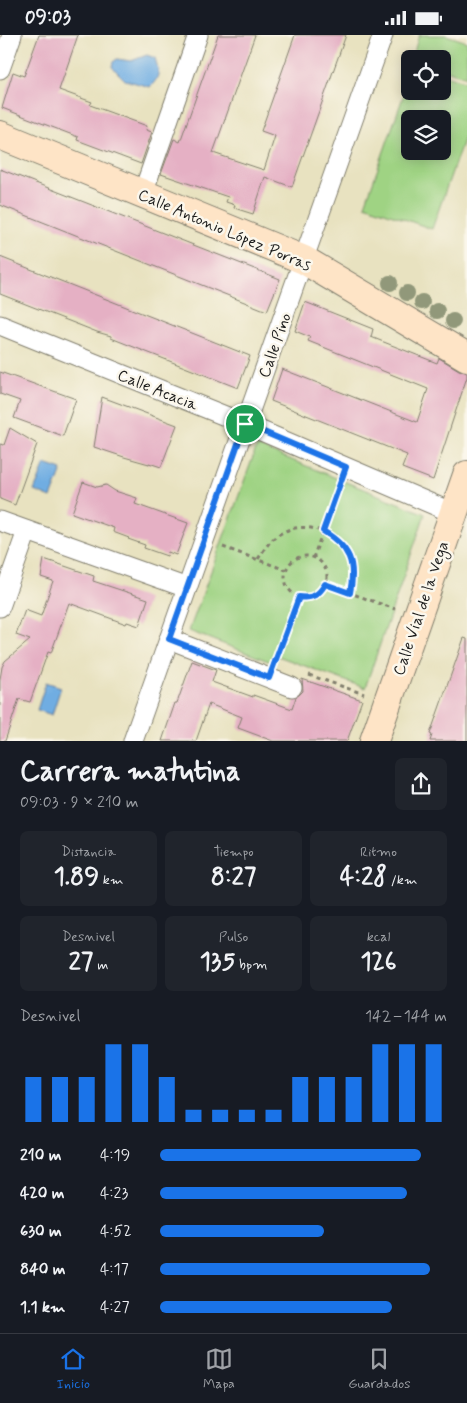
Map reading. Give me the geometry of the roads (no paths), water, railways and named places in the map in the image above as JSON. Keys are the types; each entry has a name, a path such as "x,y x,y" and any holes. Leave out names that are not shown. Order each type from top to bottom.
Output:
{"street":[{"path":"0,69 12,35"},
{"path":"143,193 198,35"},
{"name":"Calle Pino","path":"133,741 383,35"},
{"name":"Calle Antonio López Porras","path":"0,135 304,260 467,357"},
{"name":"Calle Acacia","path":"0,325 245,424 453,513"},
{"name":"Calle Vial de la Vega","path":"374,741 467,475"},
{"path":"0,521 187,588"},
{"path":"0,607 27,531"},
{"path":"169,639 292,687"}],"water":[{"path":"147,55 155,58 158,70 156,80 150,87 125,80 112,67 113,62 117,59 131,61"},
{"path":"45,464 62,470 51,498 34,491"},
{"path":"46,682 61,687 52,715 37,710"}]}
